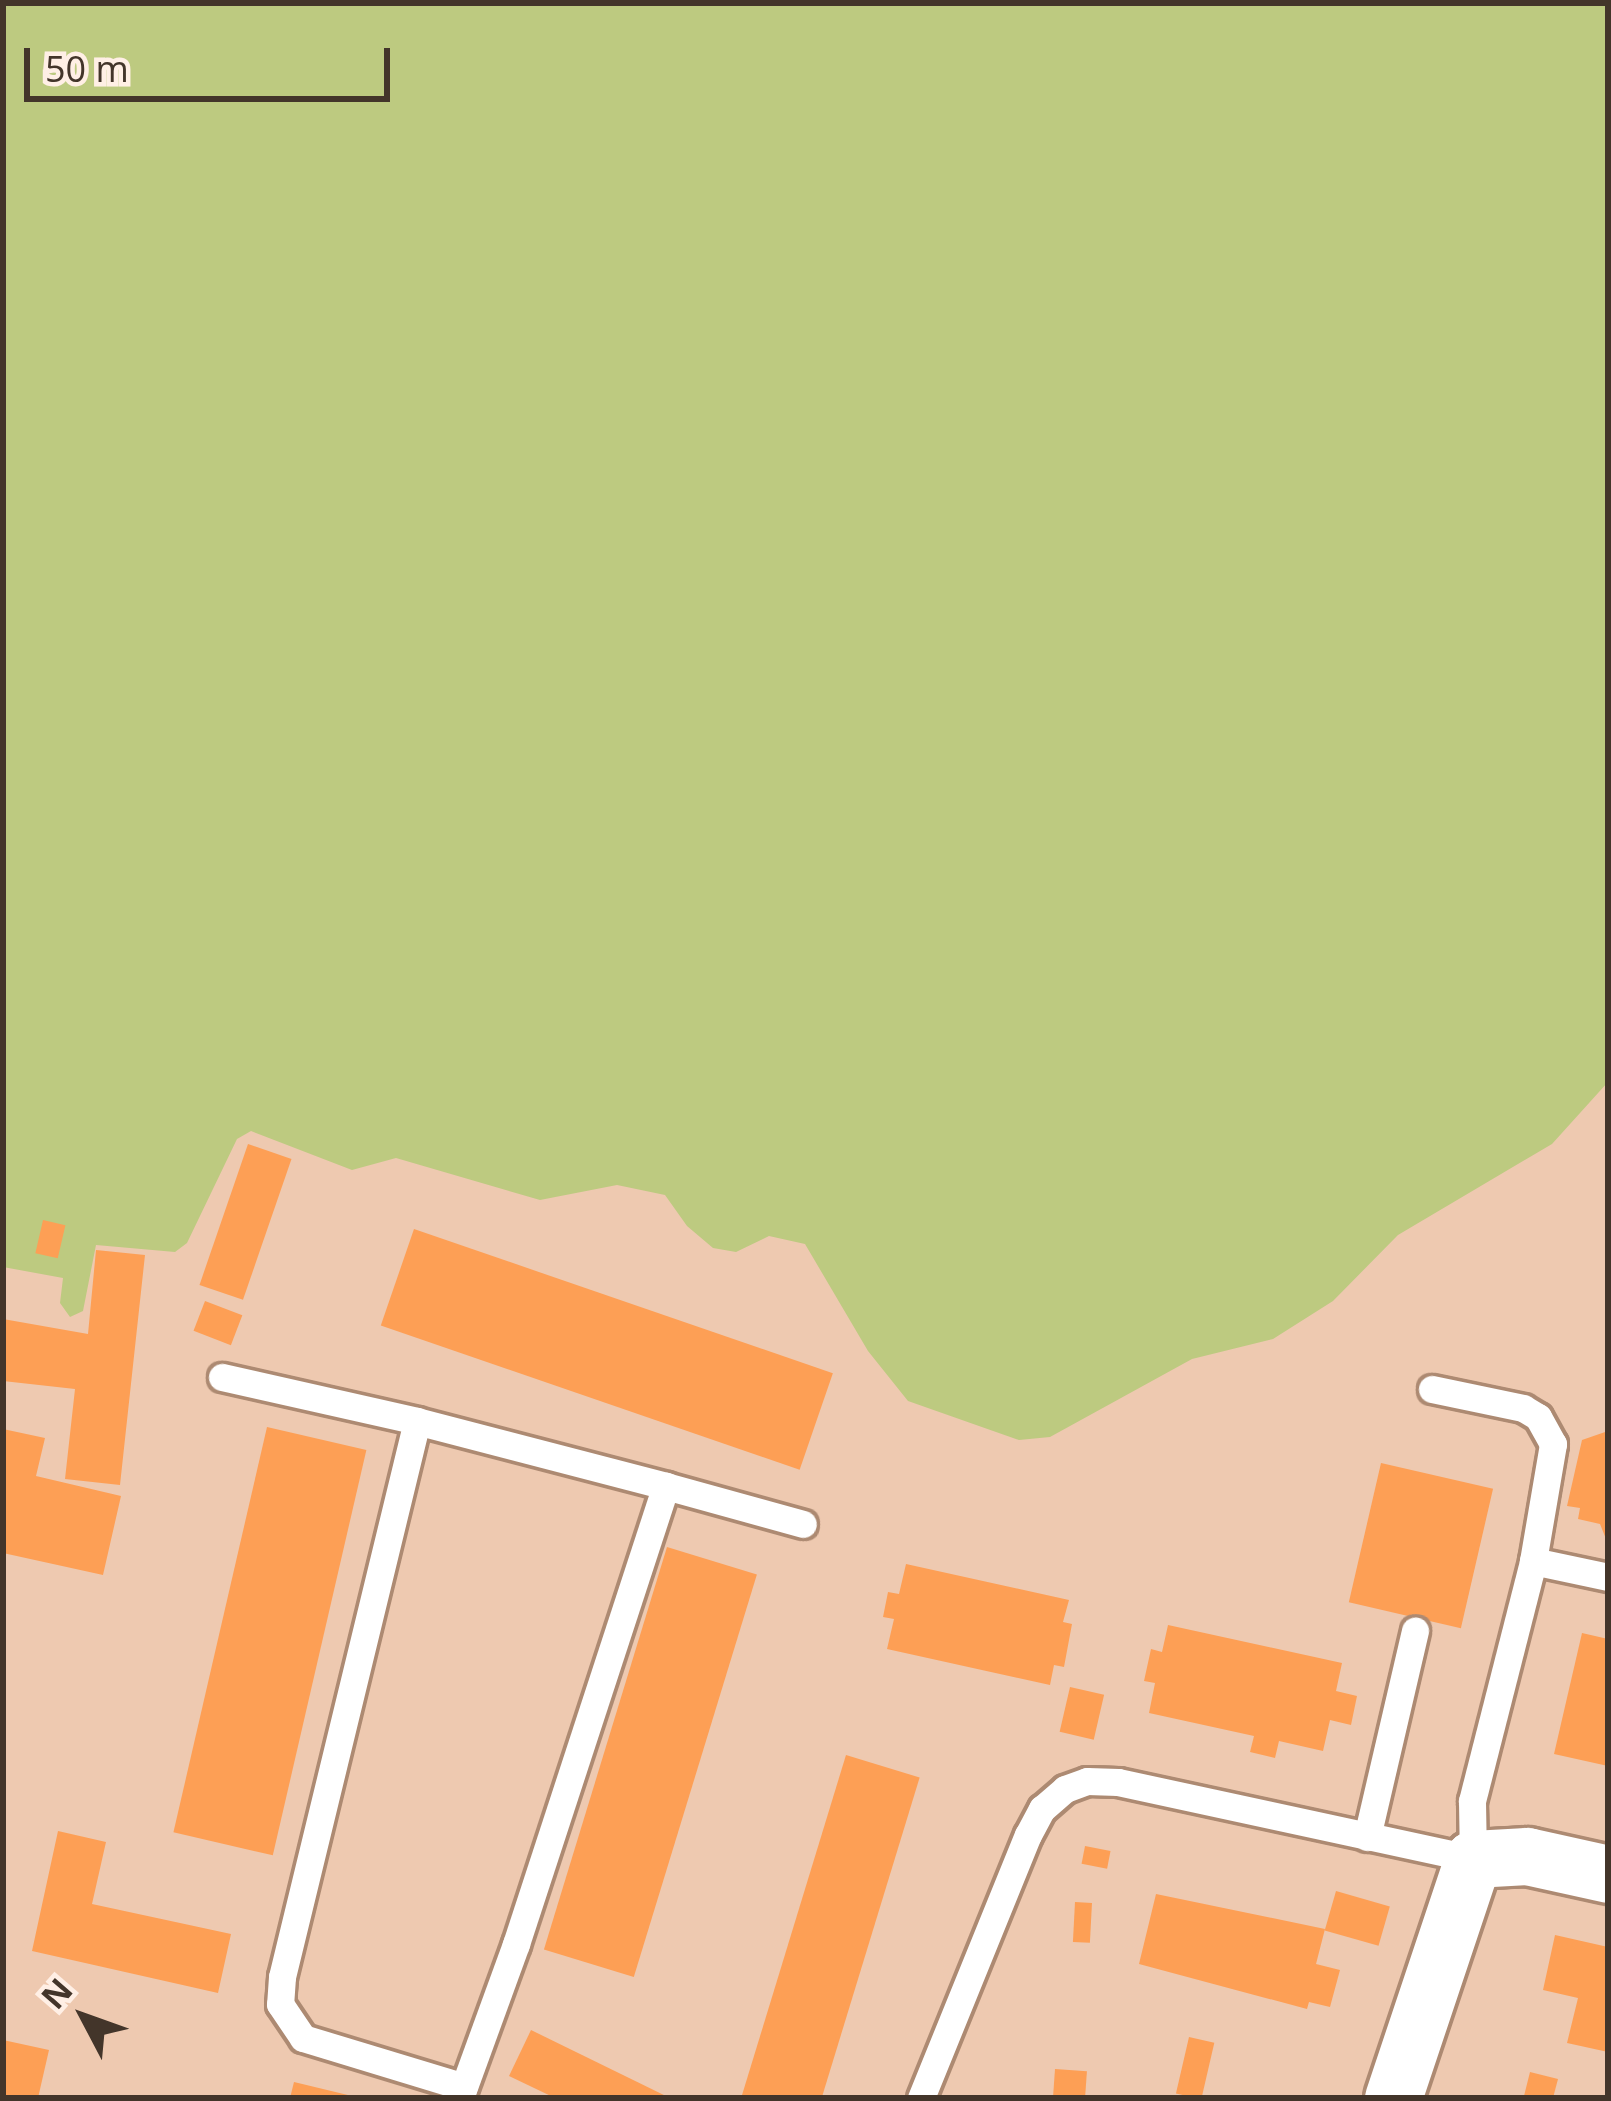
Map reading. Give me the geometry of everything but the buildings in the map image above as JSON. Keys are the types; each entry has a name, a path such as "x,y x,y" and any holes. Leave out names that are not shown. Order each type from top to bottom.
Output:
{"street":[{"path":"1393,2098 1473,1859 1527,1856 1608,1874"}],"lane":[{"path":"222,1377 416,1421 803,1523"},
{"path":"921,2098 1028,1834 1042,1809 1065,1789 1088,1781 1118,1782 1473,1859 1472,1802 1533,1561 1553,1444 1548,1431 1523,1408 1432,1389"},
{"path":"416,1421 282,1977 280,2004 303,2038 462,2092 666,1486"},
{"path":"1533,1561 1608,1577"},
{"path":"1367,1837 1415,1630"}],"green space":[{"path":"3,3 1608,3 1608,1082 1552,1144 1398,1235 1333,1301 1273,1339 1192,1359 1050,1437 1019,1440 908,1401 868,1351 805,1244 769,1236 736,1252 713,1248 687,1226 665,1195 617,1185 540,1200 396,1158 352,1170 251,1131 237,1139 187,1243 175,1252 96,1245 83,1311 70,1317 60,1303 63,1278 3,1267"}]}
